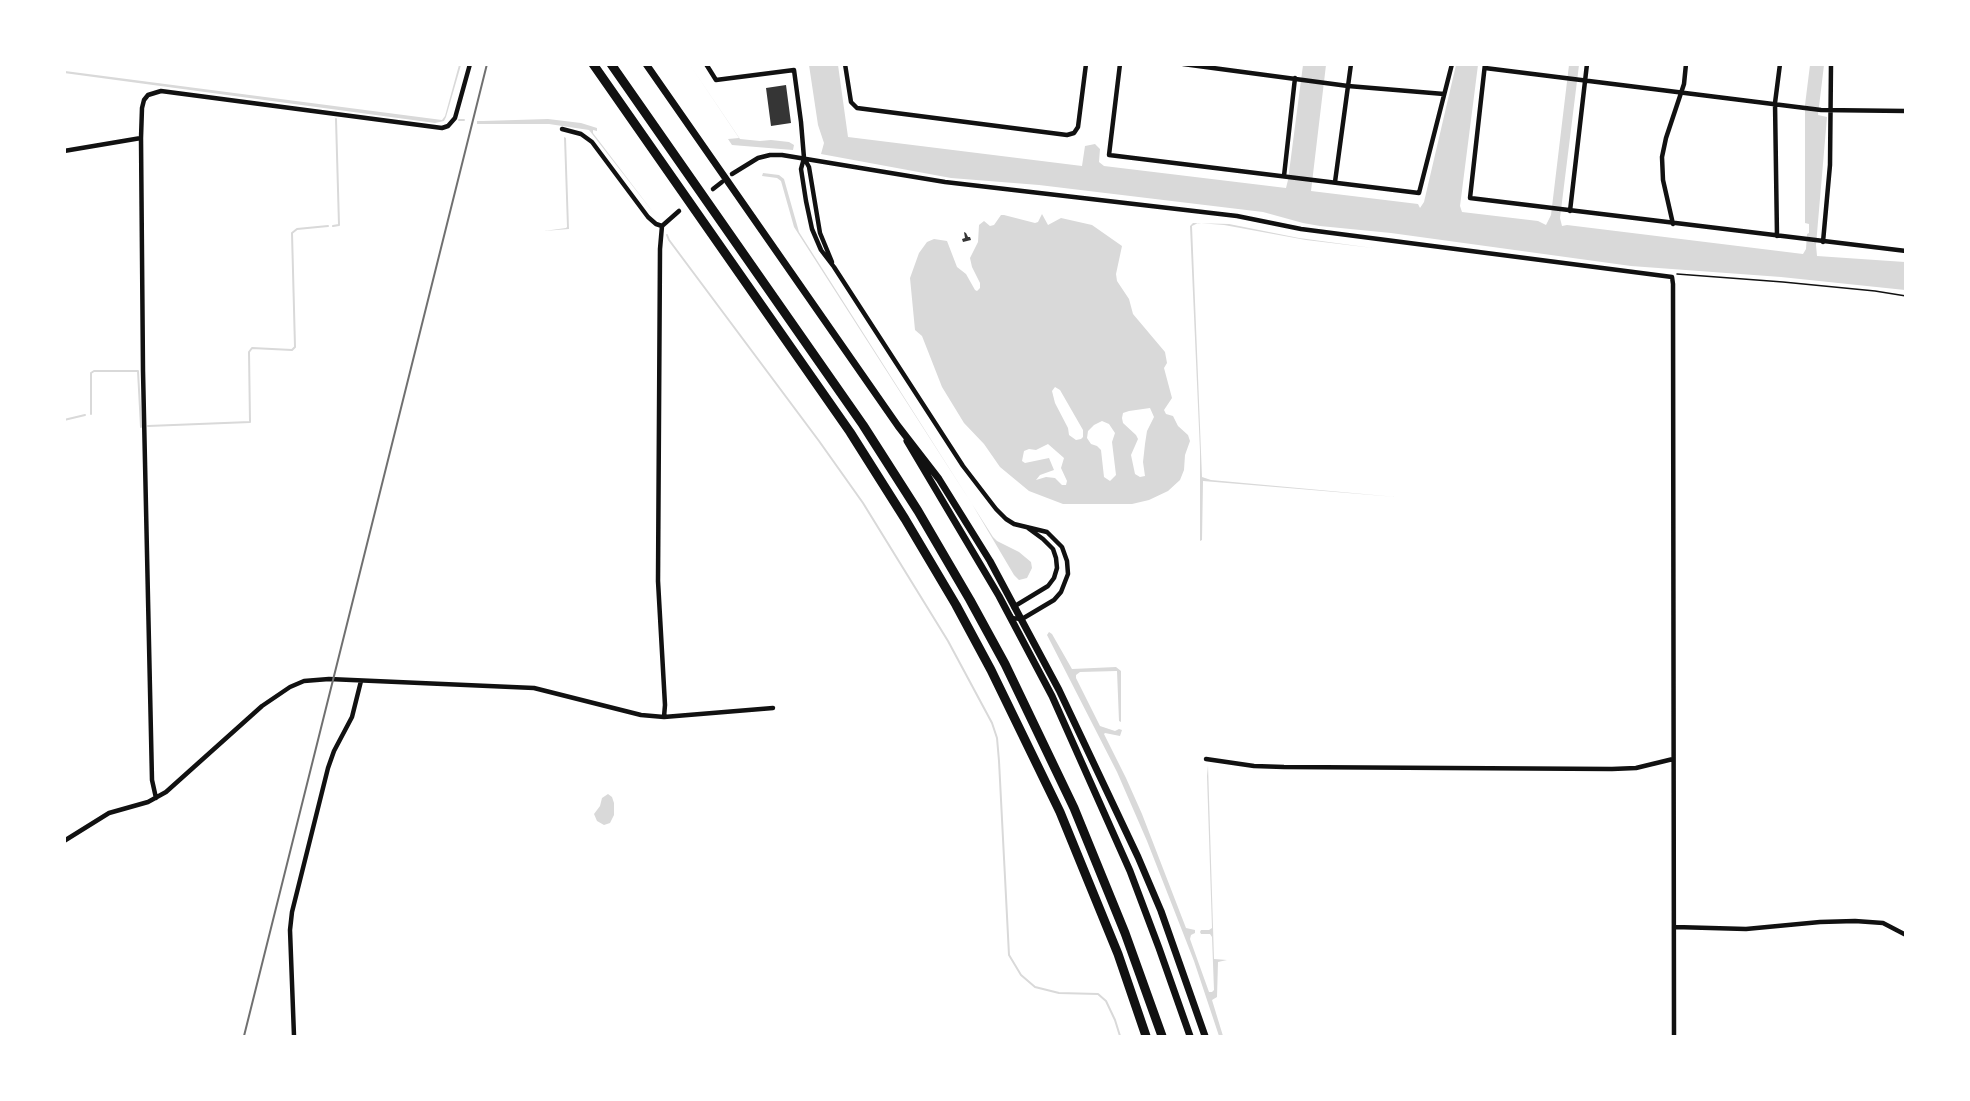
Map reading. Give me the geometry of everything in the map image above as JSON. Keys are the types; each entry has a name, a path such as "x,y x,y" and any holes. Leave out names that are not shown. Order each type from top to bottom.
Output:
{"highway":[{"path":"593,64 850,432 956,606 992,670 1060,812 1118,954 1146,1036"},
{"path":"610,64 863,425 918,511 970,600 1005,664 1074,808 1121,922 1162,1036"}],"main road":[{"path":"646,64 898,426 959,509 1015,606 1059,690 1138,857 1161,911 1205,1036"},
{"path":"898,426 1010,618 1052,696 1107,816 1159,948 1190,1036"}],"street":[{"path":"156,798 152,787 151,756 143,383 142,104 148,95 161,92 438,128 446,127 456,114 470,64"},
{"path":"706,64 716,80 794,70 804,158 801,169 810,225 819,246 978,486 1006,519 1028,528 1053,549 1057,568 1054,578 1048,586 1015,606 1010,618 1022,619 1054,600 1064,587 1068,574 1065,554 1058,541 1038,528 1028,528"},
{"path":"845,64 851,102 857,108 1067,135 1074,133 1078,127 1086,64"},
{"path":"1120,64 1109,154 1419,193 1452,64"},
{"path":"1183,64 1348,86 1444,94"},
{"path":"1335,182 1351,64"},
{"path":"1570,211 1582,80 1587,64"},
{"path":"1673,224 1663,180 1662,157 1667,133 1682,92 1686,64"},
{"path":"1777,236 1775,103 1780,64"},
{"path":"1824,242 1830,165 1831,64"},
{"path":"1905,111 1821,110 1485,66 1470,198 1905,251"},
{"path":"1284,176 1298,79"},
{"path":"562,129 581,134 592,142 648,217 662,226"},
{"path":"64,151 141,138"},
{"path":"732,174 752,160 777,155 945,182 1237,216 1301,229 1672,277 1674,1036"},
{"path":"712,189 722,182"},
{"path":"664,717 658,581 660,249 662,226 680,211"},
{"path":"64,841 109,813 156,798 262,706 290,687 304,681 534,688 641,715 664,717 772,708"},
{"path":"294,1036 290,930 293,903 328,768 334,751 352,717 361,681"},
{"path":"1206,759 1284,767 1612,769 1636,768 1673,759"},
{"path":"1675,927 1746,929 1855,921 1883,923 1905,935"}],"path":[{"path":"1672,277 1681,273 1771,280 1905,296"}],"shaded area":[{"path":"459,65 461,65 446,117 444,121 435,123 64,73 65,71 442,120"},
{"path":"690,65 740,139 789,142 794,145 793,150 732,145 728,139 739,138"},
{"path":"809,65 838,65 848,137 1082,166 1085,146 1095,144 1100,149 1099,162 1104,166 1286,188 1303,65 1326,65 1311,191 1418,204 1420,208 1424,202 1456,65 1478,65 1460,206 1462,212 1538,221 1546,225 1551,215 1569,65 1579,65 1560,218 1562,226 1803,254 1809,233 1809,224 1805,223 1805,105 1810,65 1824,65 1818,115 1827,117 1817,256 1905,262 1905,290 1781,277 1631,266 1391,233 1320,226 1263,212 1039,185 951,178 821,154 824,143 818,125"},
{"path":"548,119 581,123 597,128 597,131 593,130 593,133 656,216 589,130 549,124 477,124 477,121"},
{"path":"564,137 566,138 569,229 544,231 567,227"},
{"path":"763,173 779,175 784,179 799,232 993,537 1031,562 1032,568 1027,578 1019,580 1014,575 972,504 794,227 781,181 777,178 762,176"},
{"path":"1042,214 1048,225 1061,218 1092,225 1122,246 1116,274 1117,281 1129,299 1133,314 1165,352 1167,363 1164,368 1172,398 1164,410 1166,414 1173,416 1190,441 1180,480 1168,491 1149,500 1132,504 1063,504 1029,491 1000,467 984,444 964,423 942,387 922,336 915,330 910,278 919,253 927,242 934,239 947,241 957,267 966,274 977,291 980,283 970,258 978,242 979,225 984,221 990,226 994,225 1001,215 1038,222","holes":["1055,387 1060,390 1083,430 1081,439 1076,440 1069,435 1052,391","1150,408 1154,417 1147,431 1145,444 1143,462 1145,476 1140,477 1135,474 1131,455 1138,439 1123,423 1122,418 1123,413","1102,421 1109,424 1115,433 1112,442 1116,475 1110,481 1104,477 1101,450 1091,444 1087,438 1088,431","1048,444 1064,458 1061,468 1067,481 1066,485 1062,485 1055,478 1046,477 1036,480 1040,475 1054,470 1049,458 1025,463 1022,461 1024,451 1036,450"]},
{"path":"1198,223 1192,226 1202,477 1211,480 1396,497 1203,481 1202,540 1200,541 1200,451 1190,226"},
{"path":"1201,223 1229,224 1299,238 1373,248 1306,240"},
{"path":"1049,632 1072,669 1116,667 1121,671 1121,722 1119,721 1117,671 1080,672 1076,678 1100,726 1115,731 1122,730 1120,736 1104,734 1142,814 1186,928 1195,930 1190,939 1209,992 1212,992 1214,990 1212,937 1210,934 1200,932 1212,928 1208,765 1214,959 1227,960 1218,962 1217,997 1212,1000 1223,1036 1219,1036 1194,961 1147,841 1117,772 1047,635"},
{"path":"608,794 614,803 614,815 610,823 604,825 597,821 594,814 602,798"}],"building":[{"path":"786,85 791,123 771,126 766,88"},
{"path":"964,232 970,237 971,240 963,242"}],"waterway":[{"path":"333,226 339,225 336,119"},
{"path":"459,120 464,120"},
{"path":"148,426 250,422 249,352 252,348 292,350 295,347 292,233 297,229 328,226"},
{"path":"667,235 863,503 948,641 992,723 997,738 999,761 1009,955 1021,975 1035,987 1059,993 1098,994 1106,1001 1120,1036"},
{"path":"91,414 91,373 94,371 138,371 141,427"},
{"path":"64,420 85,415"}],"railway":[{"path":"244,1036 487,64"}]}
